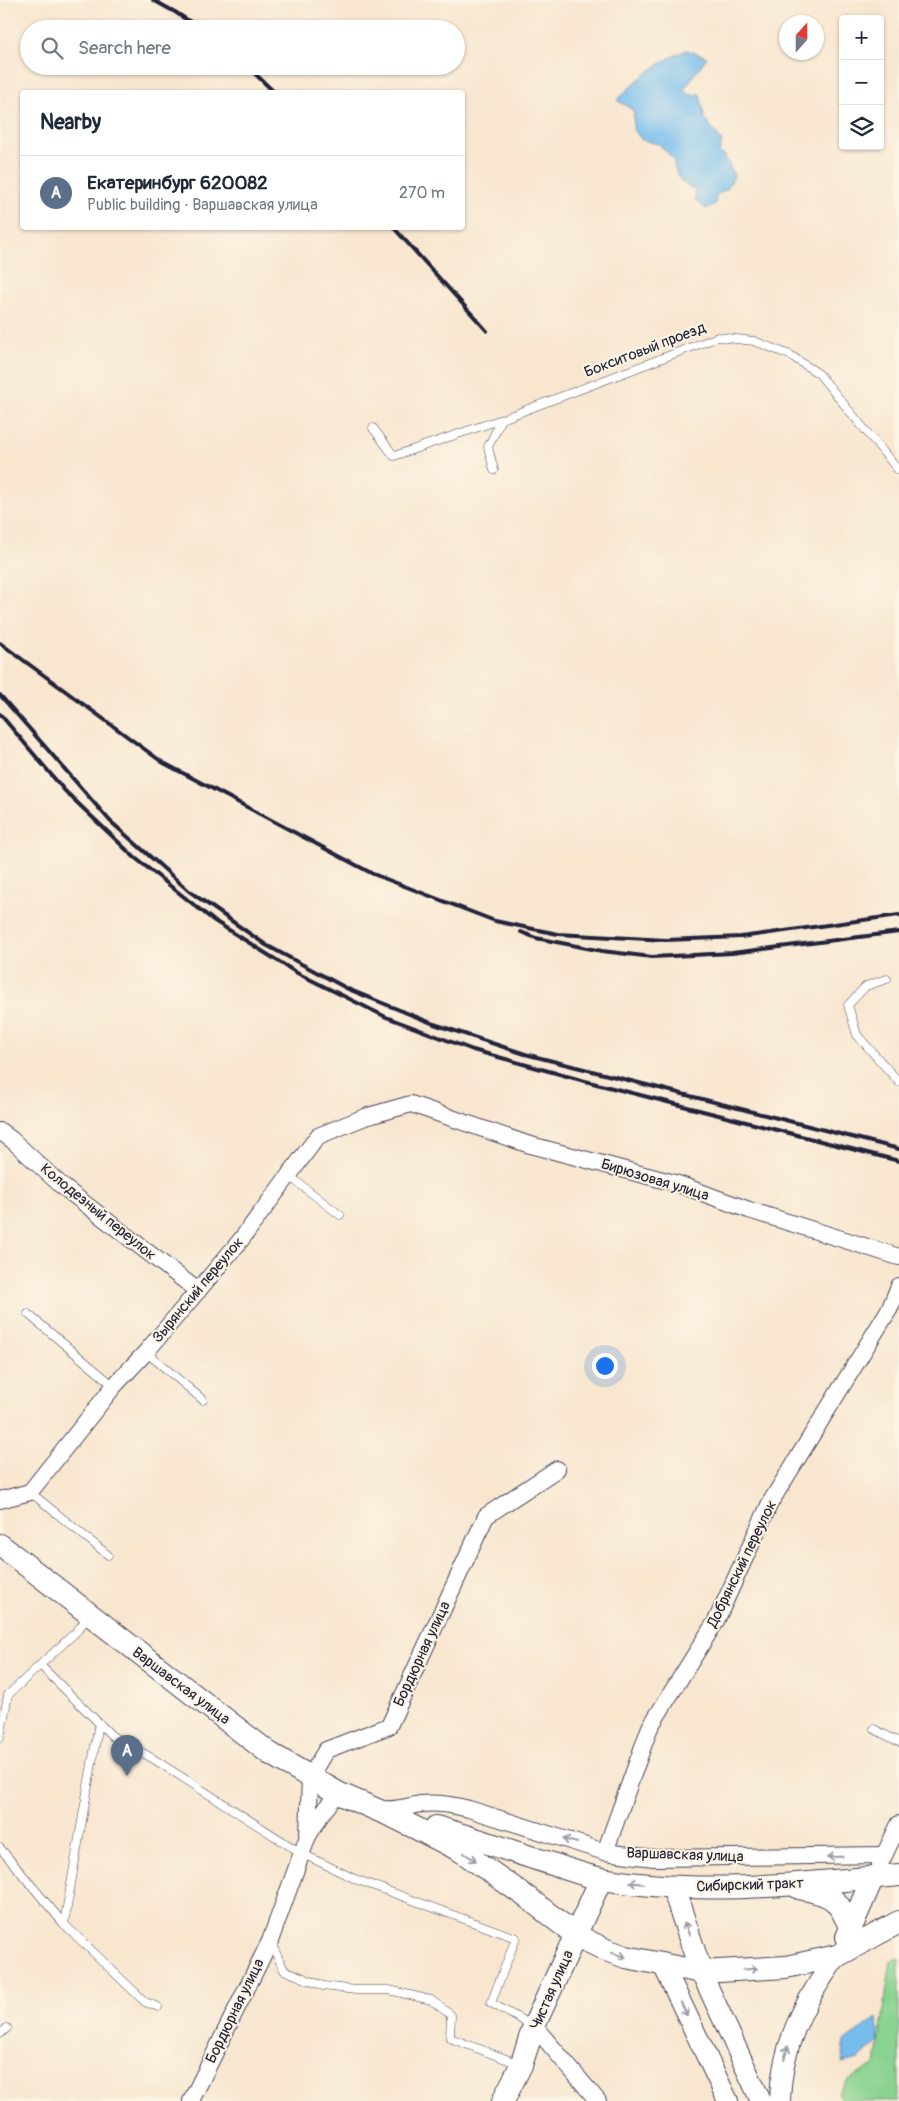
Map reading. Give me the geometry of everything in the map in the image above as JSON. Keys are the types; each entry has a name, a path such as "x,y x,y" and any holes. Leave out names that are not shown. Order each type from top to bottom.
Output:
{"main road":[{"name":"Варшавская улица","path":"0,1545 269,1753 338,1793 396,1818 461,1851 484,1865 577,1936"},
{"name":"Варшавская улица","path":"396,1818 459,1834 601,1879"},
{"name":"Сибирский тракт","path":"601,1879 673,1887 783,1885 899,1875"},
{"path":"837,1956 851,1929 873,1877"},
{"name":"Чистая улица","path":"503,2101 521,2065 534,2026 577,1936 601,1879"},
{"path":"783,1885 814,1891 837,1901 851,1929"},
{"path":"673,1887 701,1972"},
{"path":"577,1936 606,1950 663,1965 701,1972 786,1968 837,1956 899,1922"}],"street":[{"name":"Зырянский переулок","path":"30,1492 114,1386 146,1352 240,1241 318,1136 365,1117 411,1104"},
{"name":"Бирюзовая улица","path":"411,1104 527,1144 678,1184 749,1210 899,1256"},
{"name":"Колодезный переулок","path":"0,1132 12,1140 62,1186 198,1291"},
{"name":"Добрянский переулок","path":"605,1852 650,1726 716,1621 770,1503 890,1308 899,1286"},
{"name":"Бордюрная улица","path":"308,1836 310,1777 326,1750 389,1726 486,1516 557,1469"},
{"path":"0,1500 30,1492"},
{"name":"Бордюрная улица","path":"192,2101 270,1941 300,1853 308,1836 338,1793"},
{"name":"Варшавская улица","path":"373,1809 405,1809 421,1804 451,1805 605,1852 654,1858 884,1855"},
{"path":"873,1877 899,1824"},
{"path":"780,2101 783,2066 792,2035 821,1977 837,1956"},
{"path":"663,1965 728,2101"},
{"path":"701,1972 761,2101"},
{"path":"534,2026 598,2101"}],"lane":[{"name":"Бокситовый проезд","path":"373,428 394,456 502,420 718,337 754,341 790,355 819,374 899,471"},
{"path":"494,470 488,447 502,420"},
{"path":"887,978 866,986 848,1005 857,1036 899,1082"},
{"path":"288,1175 340,1216"},
{"path":"28,1314 114,1386"},
{"path":"146,1352 203,1400"},
{"path":"30,1492 108,1555"},
{"path":"0,1702 76,1632 89,1615"},
{"path":"40,1665 112,1736 152,1758 300,1853 355,1879 516,1938 492,2003 534,2026"},
{"path":"0,1738 8,1695"},
{"path":"64,1924 99,1723"},
{"path":"874,1729 899,1742"},
{"path":"0,1848 64,1924 145,2002 158,2007"},
{"path":"270,1941 284,1970 323,1986 356,1990 390,1990 431,2000 451,2015 450,2038 521,2065"},
{"path":"0,2034 7,2028"}],"green space":[{"path":"899,1958 899,2101 841,2101 838,2092 847,2081 876,2064 891,1960"}],"water":[{"path":"687,50 707,57 684,89 689,95 700,94 705,119 722,142 719,153 725,156 734,176 727,189 716,195 715,204 706,209 695,200 695,189 686,185 679,178 675,170 674,160 659,144 642,140 633,129 634,111 617,100 649,71"},
{"path":"877,2018 879,2041 859,2059 842,2063 845,2041"}],"railway":[{"path":"153,0 187,20"},
{"path":"256,75 272,90"},
{"path":"396,230 487,331"},
{"path":"0,643 162,762 373,874 495,921 558,934 666,940 741,937 899,915"},
{"path":"0,695 110,821 189,891 266,945 348,989 434,1024 525,1054 899,1149"},
{"path":"0,714 65,791 134,857 213,920 297,973 386,1017 473,1050 581,1080 899,1161"},
{"path":"521,932 536,938 602,951 652,957 732,953 899,932"}],"place":[{"name":"Екатеринбург 620082","path":"127,1776"}]}
